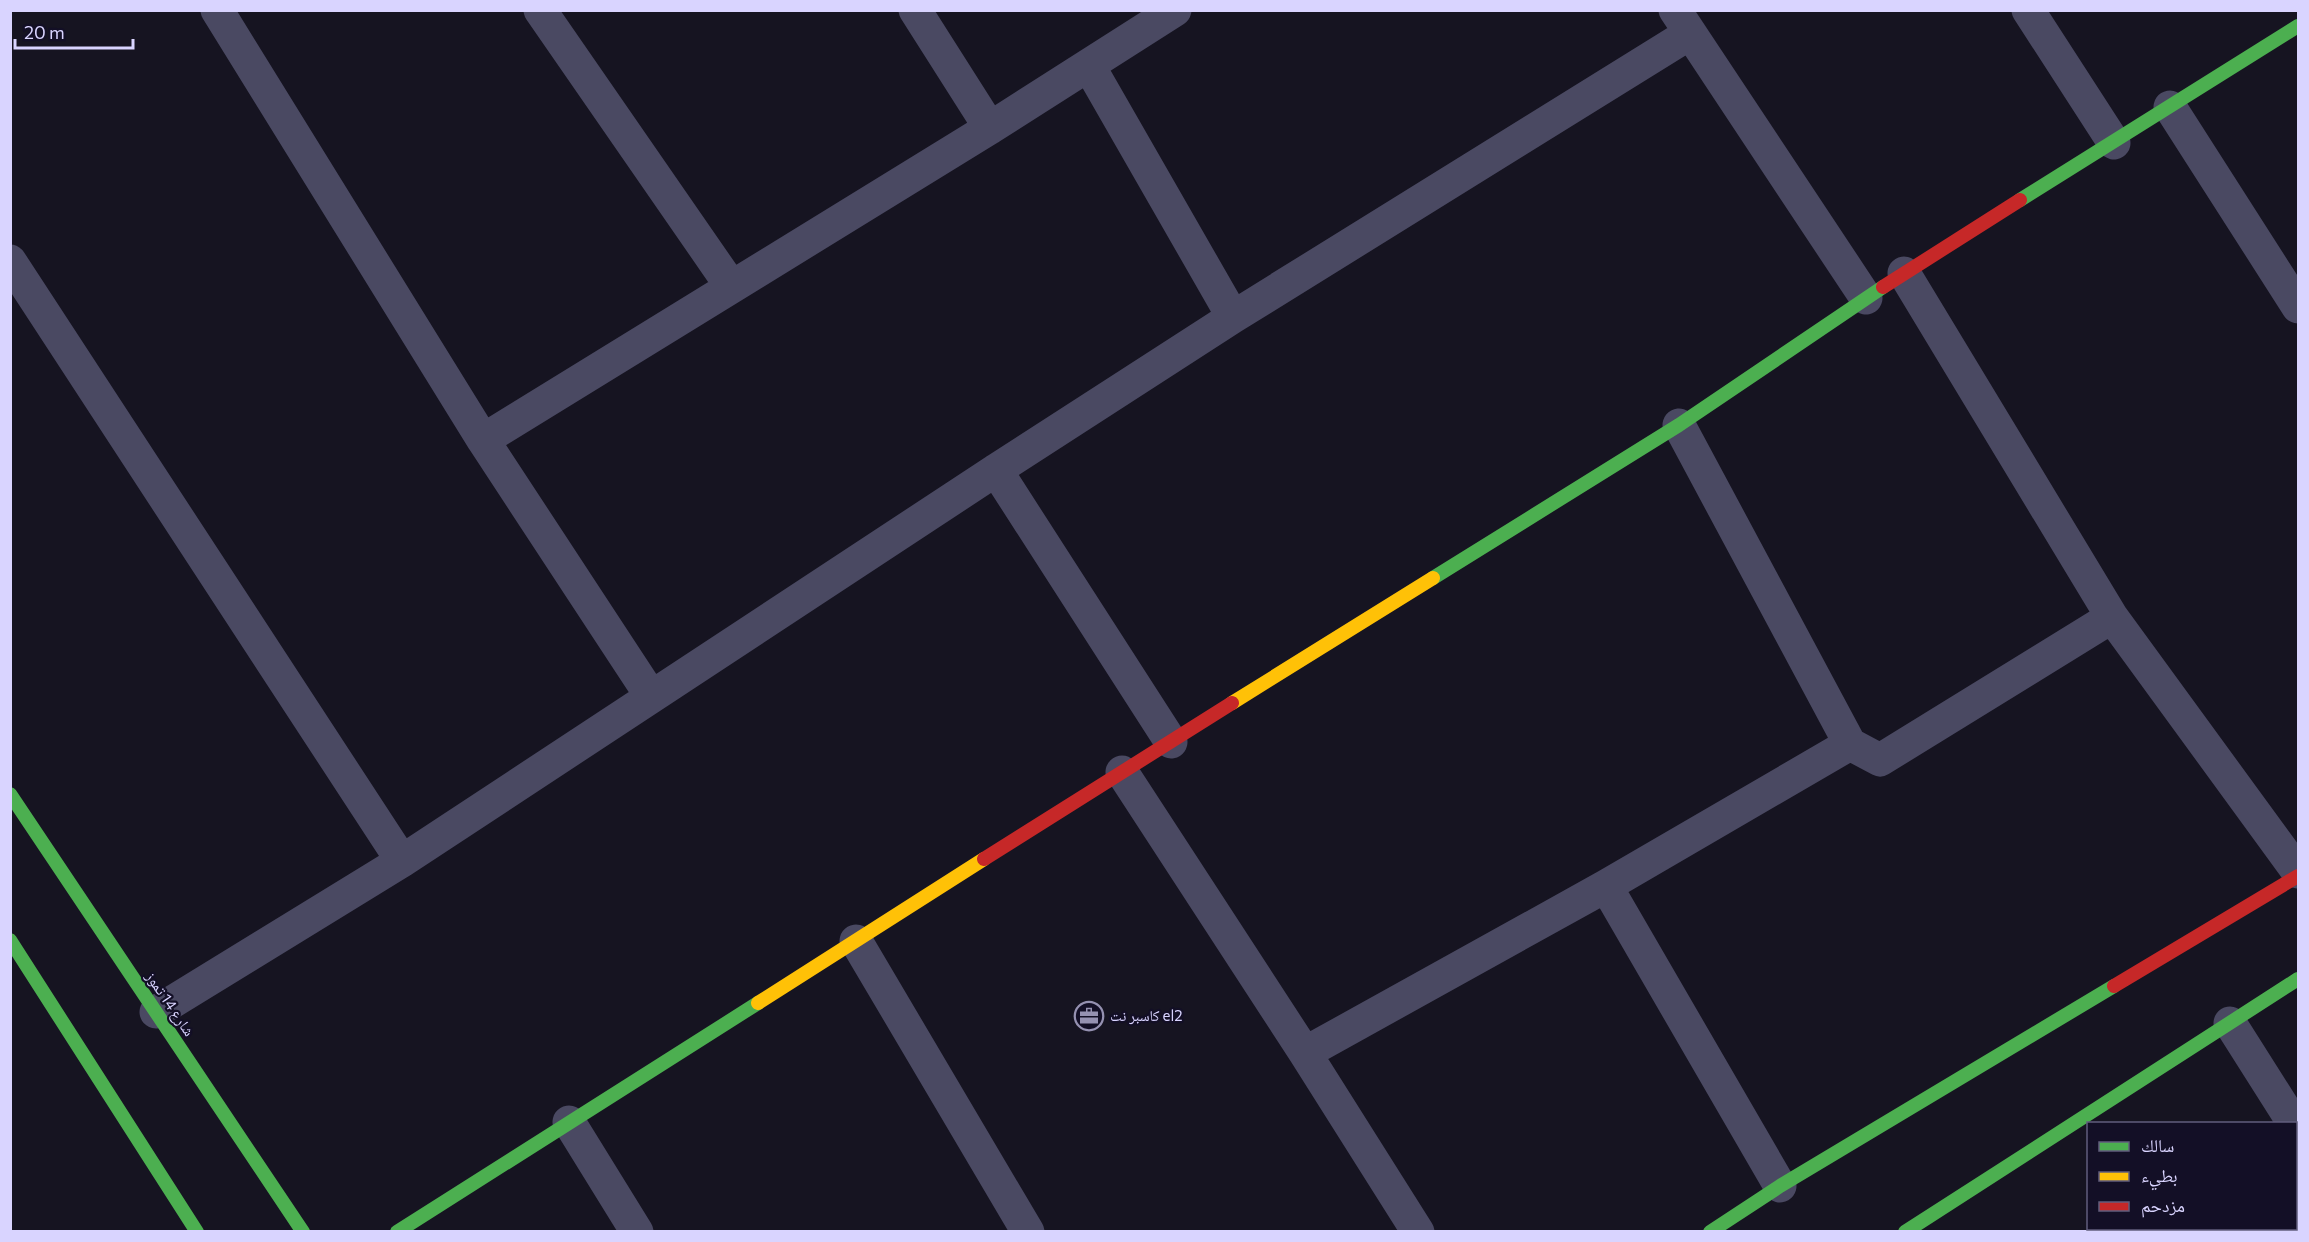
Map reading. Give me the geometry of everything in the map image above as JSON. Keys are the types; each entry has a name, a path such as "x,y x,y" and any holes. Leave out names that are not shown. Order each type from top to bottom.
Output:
{"street":[{"path":"217,10 483,440 651,696"},
{"path":"540,10 731,286"},
{"path":"915,10 990,128"},
{"path":"483,440 990,128 1175,10"},
{"path":"2028,10 2114,143"},
{"path":"156,1012 402,861 1682,22 1866,298"},
{"path":"397,1232 1122,772 1679,425 1904,273 2298,26"},
{"path":"1089,66 1233,317"},
{"path":"2170,107 2298,307"},
{"path":"10,261 402,861"},
{"path":"1710,1232 1780,1186 2298,874 2112,617 1904,273"},
{"path":"1679,425 1850,744 1880,760 2112,617"},
{"path":"996,470 1171,742"},
{"path":"1305,1053 1606,886 1850,744"},
{"path":"1122,772 1305,1053 1418,1232"},
{"name":"شارع 14 تموز","path":"10,794 303,1232"},
{"path":"1606,886 1780,1186"},
{"path":"10,940 197,1232"},
{"path":"856,940 1028,1232"},
{"path":"1905,1232 2298,979"},
{"path":"2230,1023 2293,1122"},
{"path":"569,1122 637,1232"}],"traffic: fast":[{"path":"2020,200 2298,26"},
{"path":"1433,578 1679,425 1883,287"},
{"path":"10,794 303,1232"},
{"path":"10,940 197,1232"},
{"path":"1905,1232 2298,979"},
{"path":"1710,1232 1780,1186 2114,986"},
{"path":"397,1232 758,1003"}],"traffic: slow":[{"path":"1232,703 1433,578"},
{"path":"758,1003 984,859"}],"traffic: jam":[{"path":"1883,287 2020,200"},
{"path":"984,859 1232,703"},
{"path":"2114,986 2298,876"}],"place":[{"name":"كاسبر نت el2","path":"1089,1016"}]}
